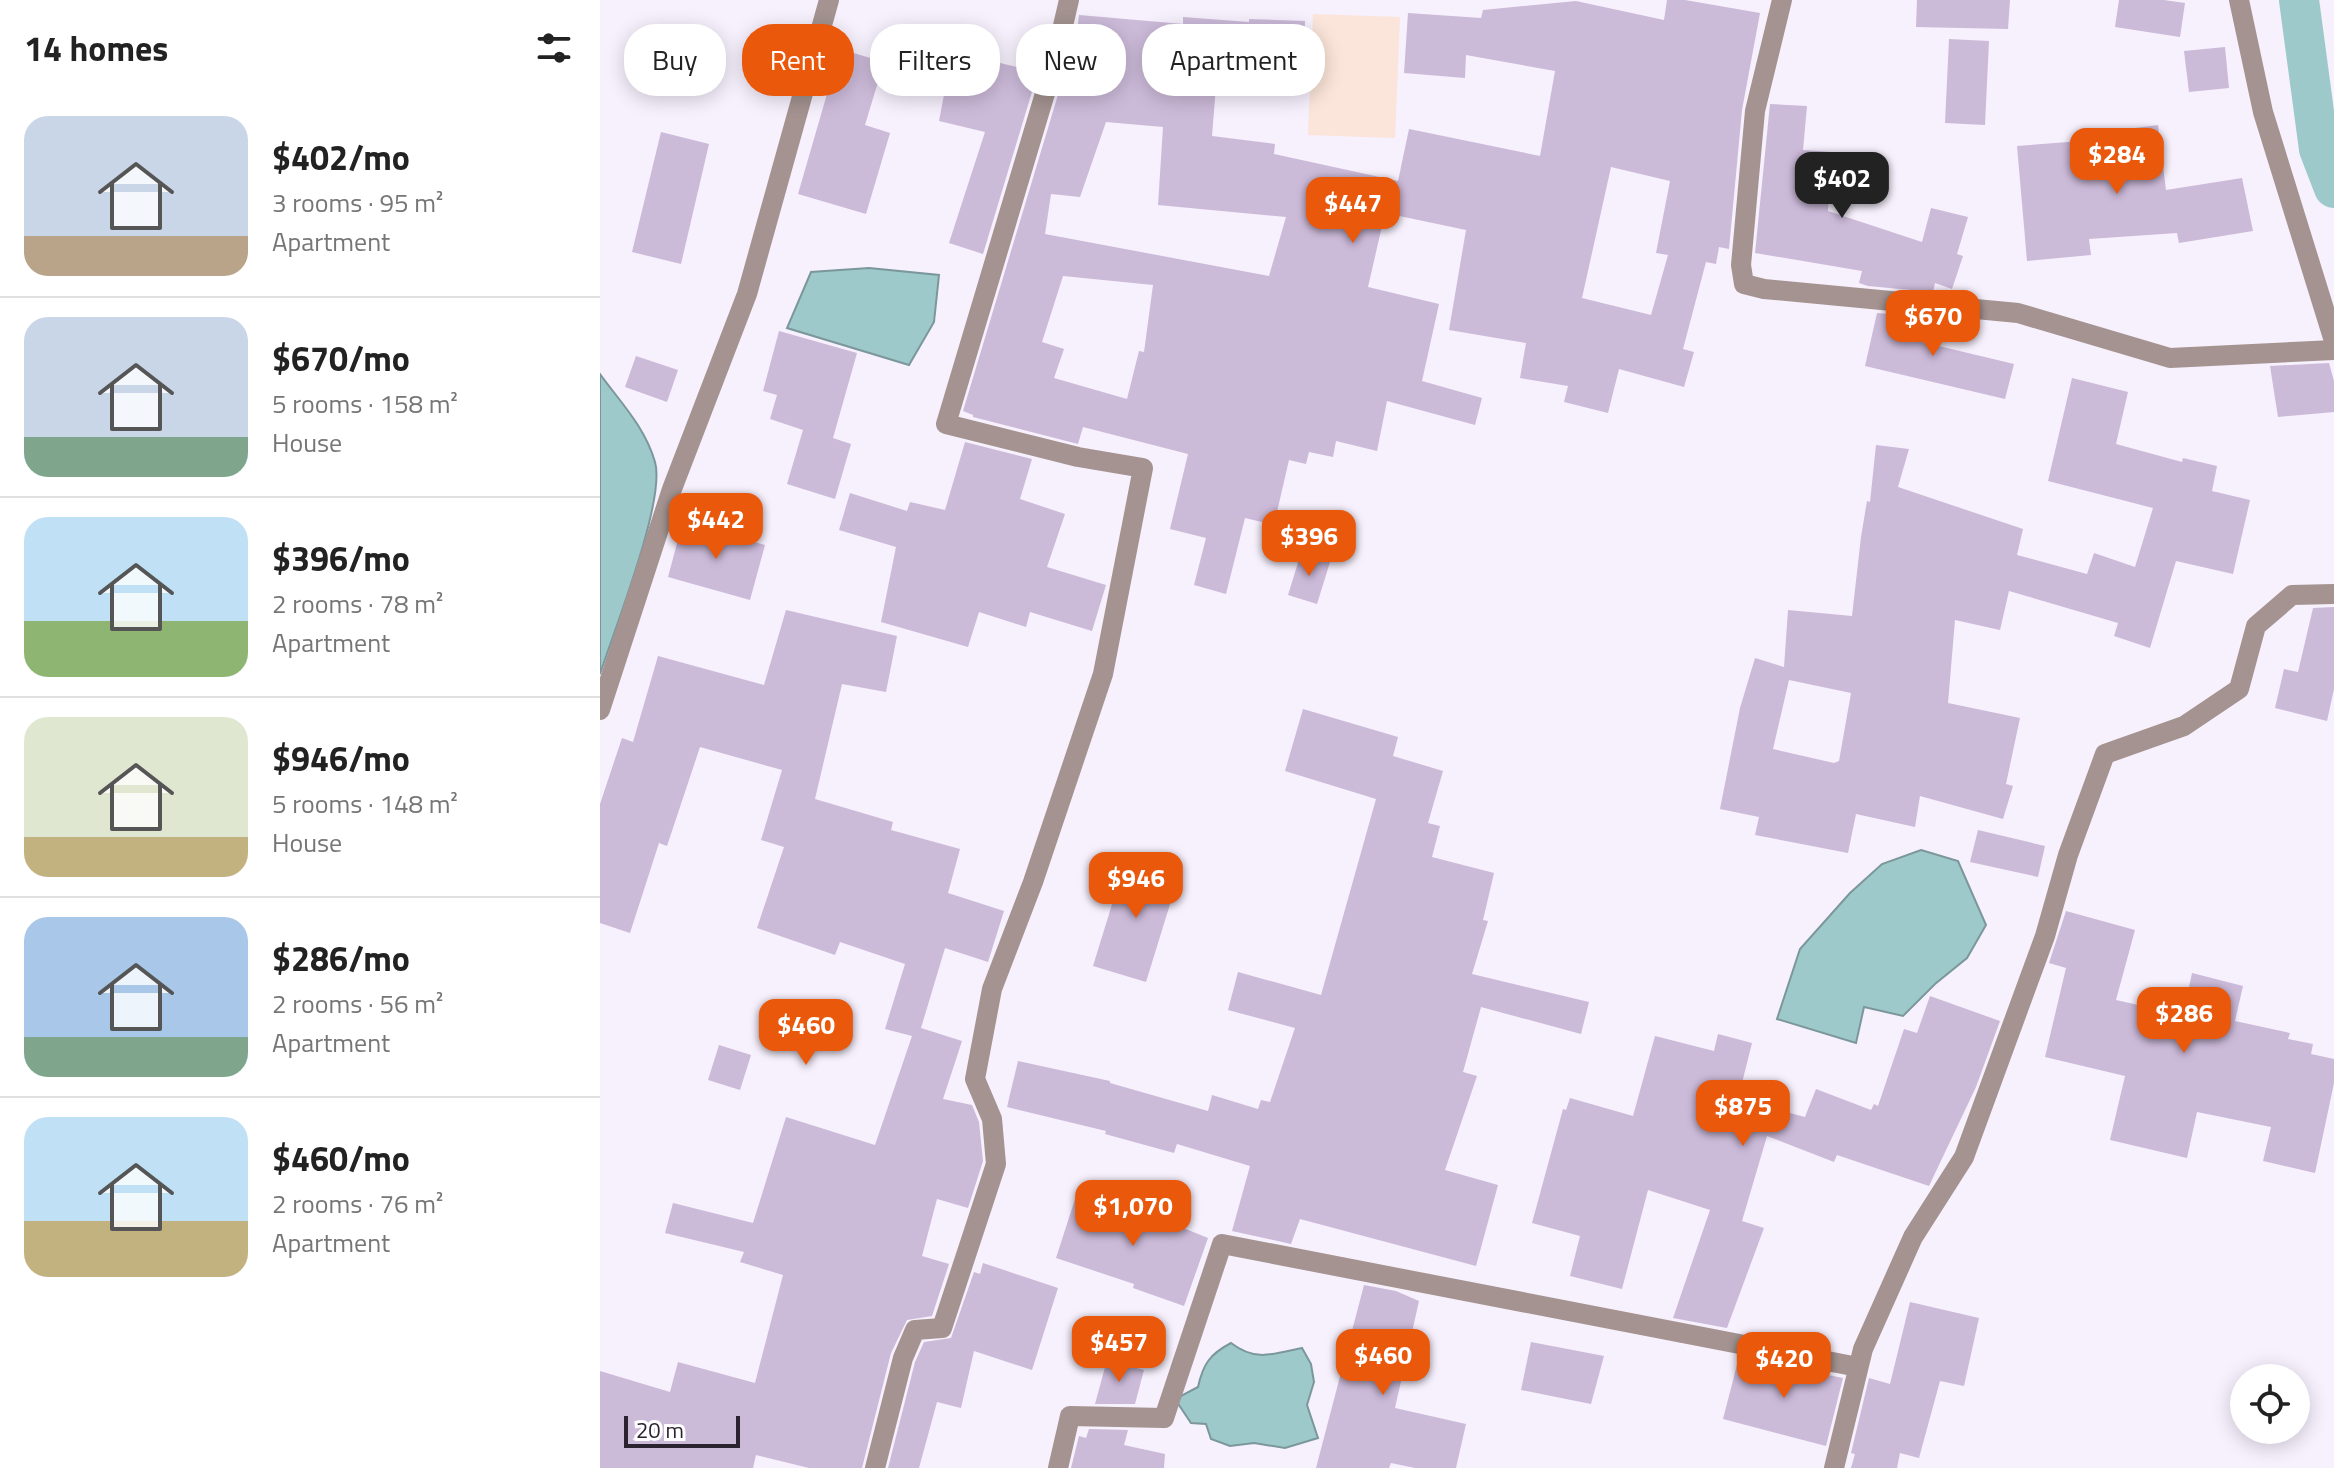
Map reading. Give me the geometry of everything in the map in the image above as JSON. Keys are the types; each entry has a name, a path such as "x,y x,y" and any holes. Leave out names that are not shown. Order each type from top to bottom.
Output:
{"street":[{"path":"600,710 672,489 747,294 829,0"},
{"path":"875,1468 903,1358 915,1330 942,1328 996,1164 992,1119 975,1079 992,989 1033,882 1103,674 1143,468 1078,457 946,424 1055,60 1069,0"},
{"path":"1782,0 1755,111 1741,265 1744,284 1764,289 2018,313 2170,358 2334,350"},
{"path":"2239,0 2263,112 2334,341"},
{"path":"1834,1468 1863,1349 1913,1237 1964,1157 2045,936 2068,855 2105,754 2184,726 2239,689 2256,626 2292,595 2334,594"},
{"path":"1058,1468 1070,1416 1164,1418 1222,1244 1858,1367"}],"shaded area":[{"path":"1313,14 1400,17 1395,138 1308,135 1310,96 1325,96 1325,24 1313,24"},
{"path":"869,268 939,275 934,322 909,365 787,328 811,272"},
{"path":"600,374 632,416 651,449 656,480 646,534 600,674"},
{"path":"1921,850 1958,861 1986,925 1967,958 1903,1016 1864,1007 1856,1043 1777,1019 1800,949 1850,893 1882,864"},
{"path":"1231,1343 1257,1355 1302,1348 1311,1364 1314,1382 1307,1405 1318,1438 1285,1448 1254,1443 1230,1446 1211,1439 1206,1424 1191,1423 1175,1399 1198,1387 1208,1360"}],"building":[{"path":"1667,0 1685,0 1760,13 1742,110 1729,249 1719,247 1716,264 1706,262 1683,349 1694,352 1684,387 1619,369 1608,413 1564,402 1568,386 1520,378 1526,343 1449,330 1466,230 1385,213 1368,287 1439,304 1422,381 1482,398 1475,425 1387,401 1377,451 1336,441 1333,457 1309,452 1306,464 1289,460 1274,525 1245,518 1226,594 1194,585 1206,538 1170,529 1188,454 1083,427 1078,444 973,417 963,411 1058,96 1126,96 1126,24 1078,24 1079,15 1183,24 1142,24 1142,96 1215,96 1212,136 1275,144 1274,154 1398,181 1409,129 1540,156 1555,71 1466,55 1465,78 1404,73 1408,13 1481,18 1483,10 1576,1 1664,20","holes":["1106,122 1163,127 1158,205 1286,217 1269,276 1045,234 1051,194 1080,197","1611,167 1670,181 1656,253 1668,255 1651,315 1582,298","1063,276 1153,285 1144,352 1139,351 1127,399 1054,378 1064,349 1042,342"]},
{"path":"1917,0 2010,0 2008,29 1916,27"},
{"path":"2119,0 2185,3 2180,37 2115,27"},
{"path":"1183,17 1249,22 1249,19 1305,21 1305,24 1183,24"},
{"path":"1949,39 1989,41 1985,125 1945,123"},
{"path":"2225,47 2229,88 2189,92 2184,51"},
{"path":"854,53 870,58 870,96 874,96 865,125 890,133 866,214 798,194 826,96 854,96"},
{"path":"1000,63 1016,67 1016,96 1031,96 983,254 949,243 985,132 939,121 944,96 1000,96"},
{"path":"1770,104 1807,106 1803,150 1831,152 1828,211 1922,242 1931,208 1968,217 1957,254 1963,256 1952,289 1935,283 1933,292 1868,286 1859,283 1862,271 1755,253"},
{"path":"2158,125 2166,190 2242,178 2253,231 2179,243 2177,233 2089,239 2091,255 2027,261 2017,146 2121,138 2120,130"},
{"path":"661,132 709,144 681,264 632,252"},
{"path":"1877,313 1927,317 1922,342 2014,364 2005,399 1865,366"},
{"path":"779,331 857,353 833,438 851,444 835,499 787,484 803,430 770,419 777,395 763,391"},
{"path":"636,356 678,370 667,402 625,387"},
{"path":"2329,363 2334,381 2334,412 2278,417 2270,366"},
{"path":"2072,378 2128,392 2116,444 2182,462 2183,458 2217,466 2212,491 2250,500 2233,574 2176,561 2150,648 2114,636 2118,623 2009,591 2000,630 1955,620 1948,703 2020,718 2006,784 2013,786 2003,819 1920,796 1915,827 1856,814 1848,853 1755,835 1759,817 1720,809 1740,708 1755,658 1784,667 1788,610 1852,616 1876,445 1909,449 1898,487 2023,529 2017,555 2087,574 2094,553 2135,567 2153,508 2048,481","holes":["1789,680 1851,693 1839,761 1834,763 1773,749"]},
{"path":"965,442 1032,459 1020,499 1065,514 1047,567 1106,585 1092,631 1030,612 1026,627 979,612 968,647 881,622 896,547 839,530 850,493 907,511 910,502 945,510"},
{"path":"683,521 765,545 750,600 668,577"},
{"path":"1301,553 1330,562 1317,604 1288,595"},
{"path":"2334,607 2334,689 2327,721 2275,708 2284,669 2298,672 2313,608"},
{"path":"786,610 897,636 886,692 842,684 815,799 893,822 891,830 960,849 948,893 1004,911 988,962 945,948 921,1028 962,1041 943,1099 972,1105 979,1122 983,1161 968,1208 937,1199 922,1256 949,1264 932,1316 907,1320 891,1353 862,1468 809,1468 756,1455 753,1468 600,1468 600,1371 670,1392 678,1362 755,1383 783,1275 740,1262 744,1252 665,1233 673,1203 753,1223 786,1117 875,1145 912,1036 885,1029 905,964 840,942 835,955 757,928 784,847 761,840 782,770 700,747 667,846 659,843 630,933 600,923 600,804 622,738 633,742 658,656 764,685"},
{"path":"1303,709 1398,737 1393,756 1443,771 1428,823 1440,826 1432,857 1494,873 1483,920 1488,921 1472,974 1589,1002 1581,1034 1481,1007 1463,1072 1477,1076 1445,1170 1498,1185 1476,1266 1300,1219 1291,1244 1232,1231 1250,1166 1177,1144 1174,1153 1105,1134 1106,1131 1007,1107 1018,1061 1110,1081 1208,1111 1212,1095 1258,1109 1261,1100 1270,1102 1295,1028 1228,1010 1238,972 1321,995 1376,799 1285,771"},
{"path":"1978,830 2045,846 2038,877 1970,862"},
{"path":"1126,859 1179,875 1146,982 1093,966"},
{"path":"2066,911 2135,930 2116,1000 2183,1015 2192,973 2243,986 2235,1021 2290,1033 2288,1039 2313,1044 2311,1054 2334,1059 2334,1083 2315,1173 2263,1161 2271,1127 2197,1112 2187,1158 2110,1140 2125,1076 2045,1057 2066,968 2049,963"},
{"path":"1930,996 2000,1021 1976,1087 1929,1186 1837,1155 1834,1162 1767,1136 1742,1221 1764,1228 1727,1328 1673,1318 1710,1210 1648,1190 1622,1289 1570,1276 1580,1236 1532,1223 1563,1109 1566,1110 1570,1098 1633,1116 1655,1036 1714,1051 1718,1034 1752,1043 1738,1099 1805,1117 1816,1089 1871,1110 1874,1104 1878,1106 1904,1029 1917,1033"},
{"path":"719,1045 751,1055 740,1090 708,1080"},
{"path":"1077,1193 1161,1219 1208,1238 1184,1306 1133,1288 1134,1284 1056,1258"},
{"path":"983,1263 1058,1288 1032,1370 974,1351 961,1408 937,1402 919,1468 888,1468 915,1362 924,1342 951,1338 974,1272 980,1274"},
{"path":"1364,1285 1396,1291 1419,1301 1395,1408 1466,1424 1456,1468 1415,1468 1391,1463 1389,1468 1316,1468"},
{"path":"1910,1302 1979,1318 1964,1386 1940,1381 1919,1458 1900,1453 1897,1468 1851,1468 1855,1454 1851,1453 1869,1378 1890,1384"},
{"path":"1531,1342 1604,1356 1591,1404 1521,1390"},
{"path":"1739,1357 1843,1378 1826,1446 1723,1419"},
{"path":"1107,1360 1144,1370 1135,1404 1095,1404"},
{"path":"1089,1429 1128,1430 1124,1445 1165,1454 1164,1468 1071,1468 1079,1436 1086,1438"}],"waterway":[{"path":"2299,0 2319,149 2334,188"}]}
